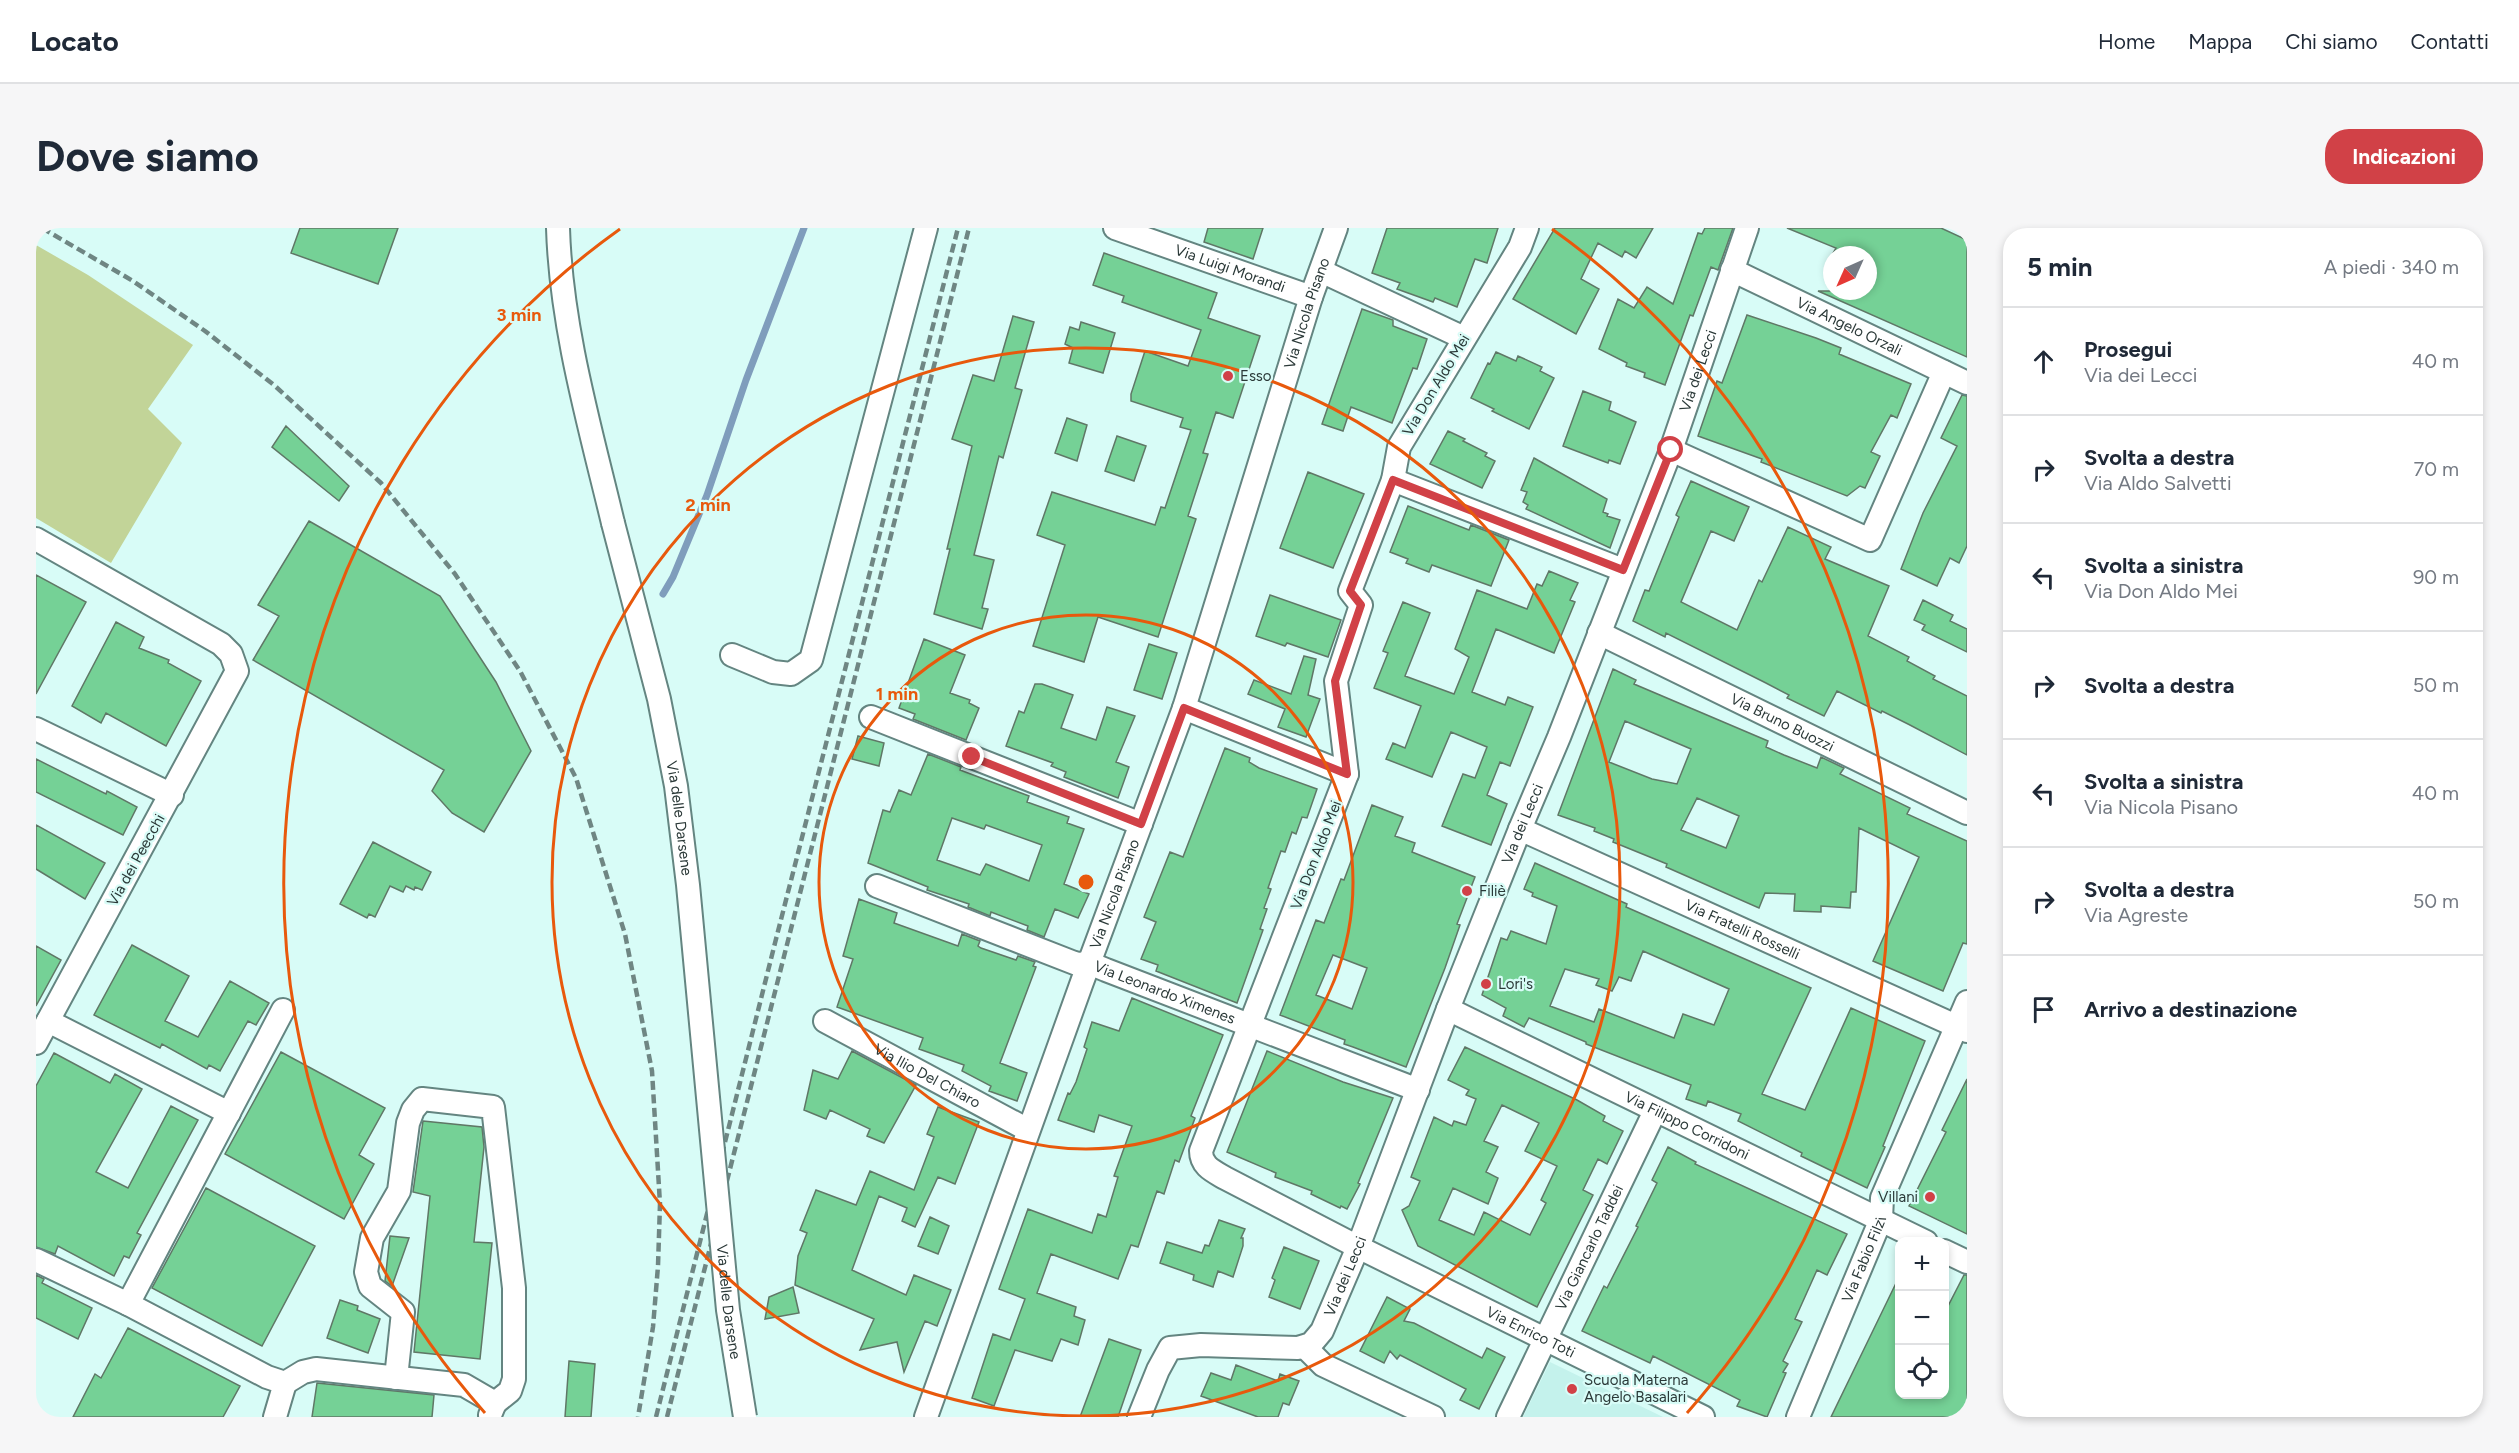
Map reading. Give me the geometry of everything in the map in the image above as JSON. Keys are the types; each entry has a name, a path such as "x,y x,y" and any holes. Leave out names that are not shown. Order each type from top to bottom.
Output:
{"street":[{"name":"Via delle Darsene","path":"558,228 559,255 573,348 613,523 659,699 676,786 688,885 728,1310 744,1417"},
{"path":"732,655 773,672 791,674 811,660 926,228"},
{"name":"Via Luigi Morandi","path":"1115,228 1311,297"},
{"name":"Via Nicola Pisano","path":"926,1417 1028,1130 1184,708 1311,297 1336,228"},
{"name":"Via Don Aldo Mei","path":"1358,1247 1211,1170 1203,1160 1201,1150 1347,774 1335,681 1361,605 1350,591 1393,480 1399,447 1520,247 1527,228"},
{"name":"Via dei Lecci","path":"1305,1347 1311,1344 1322,1331 1358,1247 1448,1009 1559,737 1671,450 1747,228"},
{"name":"Via Angelo Orzali","path":"1732,270 1967,383"},
{"path":"1321,271 1464,338"},
{"path":"1671,450 1870,540 1944,372"},
{"path":"1393,480 1623,570"},
{"name":"Via dei Peecchi","path":"36,539 220,644 235,660 237,670 236,677 36,1043"},
{"name":"Via Bruno Buozzi","path":"1599,633 1967,813"},
{"path":"1184,708 1347,774"},
{"path":"872,717 1141,824"},
{"path":"36,729 172,795"},
{"name":"Via Fratelli Rosselli","path":"1520,828 1962,1028"},
{"name":"Via Leonardo Ximenes","path":"877,886 1077,964 1089,963 1251,1024 1418,1090"},
{"name":"Via Fabio Filzi","path":"1798,1417 1881,1219 1882,1198 1962,1028 1967,1002"},
{"name":"Via Filippo Corridoni","path":"1448,1009 1916,1237"},
{"path":"128,1304 283,1010"},
{"path":"48,1021 229,1113"},
{"name":"Via Ilio Del Chiaro","path":"825,1021 1028,1130"},
{"path":"275,1417 285,1383 303,1372 316,1369 464,1385 492,1410 510,1391 514,1379 514,1288 493,1107 422,1099 413,1110 408,1123 399,1191 372,1239 366,1272 370,1286 403,1312 396,1377"},
{"name":"Via Giancarlo Taddei","path":"1508,1417 1655,1111"},
{"name":"Via Enrico Toti","path":"1358,1247 1703,1417"},
{"path":"1949,1253 1967,1262"},
{"path":"36,1260 128,1304 267,1377 285,1383"},
{"path":"1139,1417 1158,1370 1170,1348 1201,1345 1305,1347 1323,1365 1433,1417"}],"shaded area":[{"name":"Scuola Materna Angelo Basalari","path":"1550,1362 1663,1417 1523,1417"}],"green space":[{"path":"36,245 88,275 193,345 148,409 182,443 111,563 36,518"}],"building":[{"path":"300,228 398,228 378,284 291,253"},
{"path":"1208,228 1263,228 1253,259 1204,242"},
{"path":"1387,228 1498,228 1487,263 1475,259 1457,307 1435,298 1433,302 1397,289 1400,283 1372,273"},
{"path":"1555,228 1653,228 1636,258 1625,251 1622,257 1598,243 1581,279 1599,289 1576,334 1513,299"},
{"path":"1705,228 1733,228 1718,270 1711,267 1693,316 1690,315 1665,385 1644,377 1645,373 1626,366 1627,363 1599,349 1618,299 1634,308 1647,287 1673,304 1698,233 1702,234"},
{"path":"1787,228 1941,228 1967,240 1967,357 1838,300 1877,300 1877,246 1831,246"},
{"path":"1104,253 1217,293 1208,318 1260,336 1233,418 1216,412 1203,453 1208,454 1188,516 1196,519 1158,637 1098,617 1084,662 1033,646 1065,545 1037,535 1052,492 1155,525 1161,507 1165,508 1191,430 1180,427 1183,418 1131,401 1131,394 1145,351 1188,366 1201,330 1122,302 1124,296 1093,285"},
{"path":"1362,309 1393,320 1393,326 1427,339 1417,369 1413,368 1392,423 1351,407 1343,431 1322,424"},
{"path":"1747,315 1841,348 1839,354 1911,384 1897,418 1891,415 1871,452 1880,456 1865,488 1860,486 1847,496 1761,462 1762,459 1698,436 1717,381 1722,383"},
{"path":"1013,316 1034,322 1015,388 1022,390 1003,458 999,456 974,555 994,560 982,608 988,609 982,629 934,614 972,446 952,439 973,375 994,381"},
{"path":"1081,322 1115,333 1103,373 1069,363 1073,348 1065,344 1070,327 1079,330"},
{"path":"1496,352 1516,361 1518,356 1542,367 1540,371 1554,378 1529,429 1471,398"},
{"path":"1583,391 1611,402 1609,410 1636,422 1620,464 1609,460 1608,463 1563,446"},
{"path":"1962,395 1967,396 1967,546 1959,563 1950,558 1937,586 1901,569 1923,513 1957,446 1941,438"},
{"path":"1067,418 1087,425 1077,461 1055,453"},
{"path":"286,426 349,486 339,501 272,447"},
{"path":"1448,431 1487,453 1485,456 1495,461 1482,488 1430,464"},
{"path":"1117,436 1146,446 1134,481 1105,471"},
{"path":"1534,458 1607,499 1603,512 1608,514 1607,516 1620,520 1610,548 1526,509 1528,505 1523,502 1527,492 1521,490"},
{"path":"1308,472 1364,494 1333,568 1280,548"},
{"path":"1691,481 1749,507 1734,541 1711,531 1681,602 1737,630 1759,580 1762,582 1788,527 1831,547 1825,559 1889,586 1868,636 1909,657 1907,661 1935,676 1933,679 1967,696 1967,755 1882,711 1881,713 1837,691 1824,716 1787,698 1789,695 1666,633 1665,637 1633,621 1645,590 1649,591 1679,517 1676,515"},
{"path":"1408,506 1469,530 1471,525 1509,540 1491,586 1432,565 1429,572 1406,563 1408,559 1390,552"},
{"path":"309,521 440,596 496,682 531,751 484,832 452,813 432,791 444,770 253,660 279,616 258,605"},
{"path":"1549,571 1578,583 1570,600 1575,602 1554,653 1496,629 1472,692 1505,705 1508,697 1533,707 1510,766 1500,762 1487,795 1507,804 1491,845 1442,826 1463,774 1475,778 1487,747 1451,732 1432,777 1386,759 1393,743 1405,748 1421,706 1374,688 1388,653 1383,651 1403,602 1430,613 1405,676 1454,694 1469,657 1455,649 1477,590 1527,609 1537,584 1542,586"},
{"path":"36,575 86,602 36,694"},
{"path":"1270,595 1341,620 1328,657 1287,643 1285,646 1256,636"},
{"path":"1923,600 1953,615 1950,621 1967,629 1967,652 1922,630 1925,625 1914,620"},
{"path":"116,622 144,637 139,648 169,660 168,663 201,681 166,746 106,713 101,723 72,706"},
{"path":"924,639 965,655 950,693 970,700 969,703 979,708 966,740 913,719 915,714 899,708"},
{"path":"1149,644 1177,653 1162,699 1134,690"},
{"path":"1304,656 1316,659 1308,695 1320,699 1306,737 1278,727 1285,709 1248,694 1254,680 1291,694"},
{"path":"1613,669 1636,680 1634,684 1768,741 1766,747 1784,755 1817,768 1821,757 1844,768 1840,774 1910,808 1907,814 1967,841 1967,944 1963,943 1943,991 1873,961 1919,857 1859,828 1856,892 1851,892 1850,908 1821,906 1821,912 1794,911 1795,894 1765,893 1759,908 1666,867 1667,864 1613,842 1614,839 1594,831 1595,828 1558,815","holes":["1625,721 1691,749 1677,784 1652,779 1609,762","1697,798 1739,816 1726,848 1681,830"]},
{"path":"1035,684 1042,684 1073,695 1061,728 1096,740 1107,707 1135,716 1116,762 1129,767 1118,798 1064,777 1066,772 1051,766 1053,763 1006,746 1019,711 1024,713"},
{"path":"858,736 884,743 879,766 852,759"},
{"path":"1225,748 1250,758 1249,762 1259,768 1317,789 1307,818 1302,817 1296,834 1292,832 1285,852 1281,851 1268,888 1271,889 1260,929 1263,930 1237,1003 1156,971 1158,965 1141,959 1156,922 1144,917 1170,852 1183,857"},
{"path":"928,754 961,767 960,770 1029,796 1027,802 1069,817 1067,823 1084,829 1064,884 1089,894 1078,918 1055,909 1044,937 1027,930 1028,926 991,912 990,916 968,907 969,904 927,890 928,887 868,863 883,810 890,812 899,790 911,795","holes":["952,818 984,829 986,825 1042,845 1029,881 986,864 980,875 937,860"]},
{"path":"36,759 137,807 123,835 36,792"},
{"path":"1372,805 1403,817 1395,836 1415,843 1412,852 1475,877 1457,924 1460,925 1445,968 1406,1067 1344,1044 1345,1040 1280,1015 1316,920 1324,923 1341,879 1344,880","holes":["1333,955 1367,968 1352,1009 1316,995"]},
{"path":"36,825 105,863 85,899 36,869"},
{"path":"373,842 431,872 422,890 415,887 414,890 406,886 403,892 390,886 375,917 369,914 367,918 340,904"},
{"path":"1535,863 1627,904 1626,907 1811,988 1762,1094 1805,1110 1851,1008 1925,1041 1867,1188 1801,1156 1802,1153 1738,1121 1741,1114 1708,1101 1706,1106 1686,1099 1691,1085 1586,1044 1586,1042 1529,1018 1524,1027 1503,1016 1506,1008 1482,995 1501,938 1507,940 1511,931 1546,944 1557,906 1532,896 1533,893 1524,889","holes":["1643,951 1729,989 1714,1025 1683,1014 1674,1038 1599,1009 1594,1022 1550,1006 1565,969 1599,979 1596,985 1612,991 1619,977 1631,981"]},
{"path":"859,899 897,913 894,923 958,946 962,934 980,941 978,946 981,948 1016,960 1018,956 1035,962 1033,966 1036,967 1000,1063 1027,1073 1017,1101 989,1091 991,1086 962,1071 964,1065 919,1049 923,1038 837,1007 853,959 843,956"},
{"path":"132,945 189,976 165,1021 198,1037 230,981 269,1003 256,1025 248,1021 220,1071 209,1065 207,1069 162,1044 160,1048 94,1015"},
{"path":"36,946 61,960 36,1006"},
{"path":"1132,998 1223,1035 1191,1116 1195,1118 1179,1162 1175,1160 1164,1194 1157,1191 1138,1247 1131,1245 1118,1279 1051,1254 1037,1293 1076,1307 1074,1316 1085,1320 1078,1345 1061,1339 1052,1361 1015,1350 994,1406 972,1398 993,1334 1010,1340 1025,1299 999,1289 1028,1209 1092,1233 1098,1214 1106,1217 1118,1177 1114,1176 1132,1126 1099,1115 1094,1132 1058,1120 1068,1093 1070,1094 1076,1082 1087,1049 1084,1047 1092,1022 1119,1031"},
{"path":"1465,1047 1577,1100 1605,1116 1603,1121 1623,1131 1607,1164 1598,1159 1583,1190 1593,1195 1537,1307 1418,1246 1402,1210 1409,1206 1420,1181 1411,1177 1434,1117 1452,1126 1454,1121 1466,1125 1476,1099 1466,1095 1469,1090 1448,1080","holes":["1502,1105 1539,1123 1525,1151 1557,1166 1541,1200 1546,1203 1530,1235 1484,1212 1474,1235 1439,1220 1453,1188 1488,1204 1498,1178 1486,1172 1498,1147 1484,1141"]},
{"path":"852,1051 916,1085 884,1143 867,1136 870,1129 830,1110 826,1119 804,1110 813,1070 838,1079"},
{"path":"1267,1051 1343,1082 1393,1098 1358,1183 1360,1184 1347,1209 1341,1206 1340,1208 1311,1194 1312,1191 1275,1177 1276,1173 1227,1152"},
{"path":"281,1052 385,1108 359,1155 374,1164 344,1219 225,1154"},
{"path":"54,1053 110,1083 115,1074 142,1089 96,1172 128,1188 171,1106 198,1120 137,1233 141,1235 129,1258 124,1256 114,1276 58,1246 55,1254 36,1247 36,1086"},
{"path":"1967,1079 1967,1234 1909,1206 1946,1132 1942,1130"},
{"path":"938,1107 979,1122 955,1184 938,1177 915,1227 902,1221 907,1208 879,1196 852,1270 906,1295 914,1275 951,1290 937,1326 925,1321 904,1372 897,1342 860,1350 874,1319 795,1285 798,1256 807,1233 800,1230 816,1190 856,1205 870,1171 914,1190 934,1137 927,1134"},
{"path":"423,1121 482,1127 484,1147 474,1242 492,1243 480,1359 414,1352 430,1196 413,1192"},
{"path":"1668,1147 1696,1162 1695,1164 1847,1234 1827,1275 1817,1270 1795,1319 1802,1322 1783,1361 1788,1364 1783,1372 1786,1373 1767,1417 1737,1406 1740,1400 1653,1356 1650,1363 1582,1331 1604,1286 1607,1288 1638,1227 1636,1226 1657,1183 1652,1180"},
{"path":"206,1188 315,1246 262,1346 152,1288"},
{"path":"930,1217 949,1226 938,1254 918,1246"},
{"path":"1219,1220 1245,1229 1241,1238 1243,1238 1243,1246 1233,1277 1218,1271 1213,1287 1193,1280 1194,1275 1160,1263 1167,1242 1202,1253 1205,1245 1209,1246"},
{"path":"390,1236 409,1238 392,1286 385,1281"},
{"path":"1284,1247 1319,1261 1300,1309 1269,1297 1275,1280 1272,1278"},
{"path":"36,1275 44,1279 42,1283 92,1308 78,1339 36,1318"},
{"path":"1964,1275 1967,1275 1967,1417 1831,1417 1895,1285 1895,1399 1949,1399 1949,1304"},
{"path":"793,1287 799,1313 765,1319 769,1297"},
{"path":"1387,1297 1410,1309 1404,1321 1414,1323 1482,1358 1487,1348 1505,1357 1479,1409 1460,1400 1466,1389 1400,1355 1397,1359 1390,1351 1384,1363 1360,1351"},
{"path":"340,1300 358,1306 357,1310 380,1319 368,1353 327,1338"},
{"path":"128,1328 240,1386 223,1417 73,1417 95,1374 101,1378"},
{"path":"1109,1339 1141,1350 1118,1417 1080,1417"},
{"path":"569,1361 595,1364 591,1417 565,1417"},
{"path":"1236,1365 1278,1381 1280,1374 1299,1381 1289,1405 1283,1403 1278,1417 1258,1417 1201,1396 1211,1373 1231,1380"},
{"path":"317,1383 434,1395 432,1417 312,1417"}],"waterway":[{"path":"663,594 673,577 707,495 746,380 804,228"}],"railway":[{"path":"42,228 133,281 205,331 274,385 381,483 455,574 520,671 576,778 625,934 652,1071 660,1204 658,1266 653,1327 638,1417"},
{"path":"656,1417 958,228"},
{"path":"667,1417 969,228"}],"place":[{"name":"Esso","path":"1228,376"},
{"name":"Filiè","path":"1467,891"},
{"name":"Lori's","path":"1486,984"},
{"name":"Villani","path":"1930,1197"},
{"name":"Scuola Materna Angelo Basalari","path":"1572,1389"}],"route":[{"path":"972,757 1141,824 1184,708 1347,774 1335,681 1361,605 1350,591 1393,480 1623,570 1671,450"}]}
